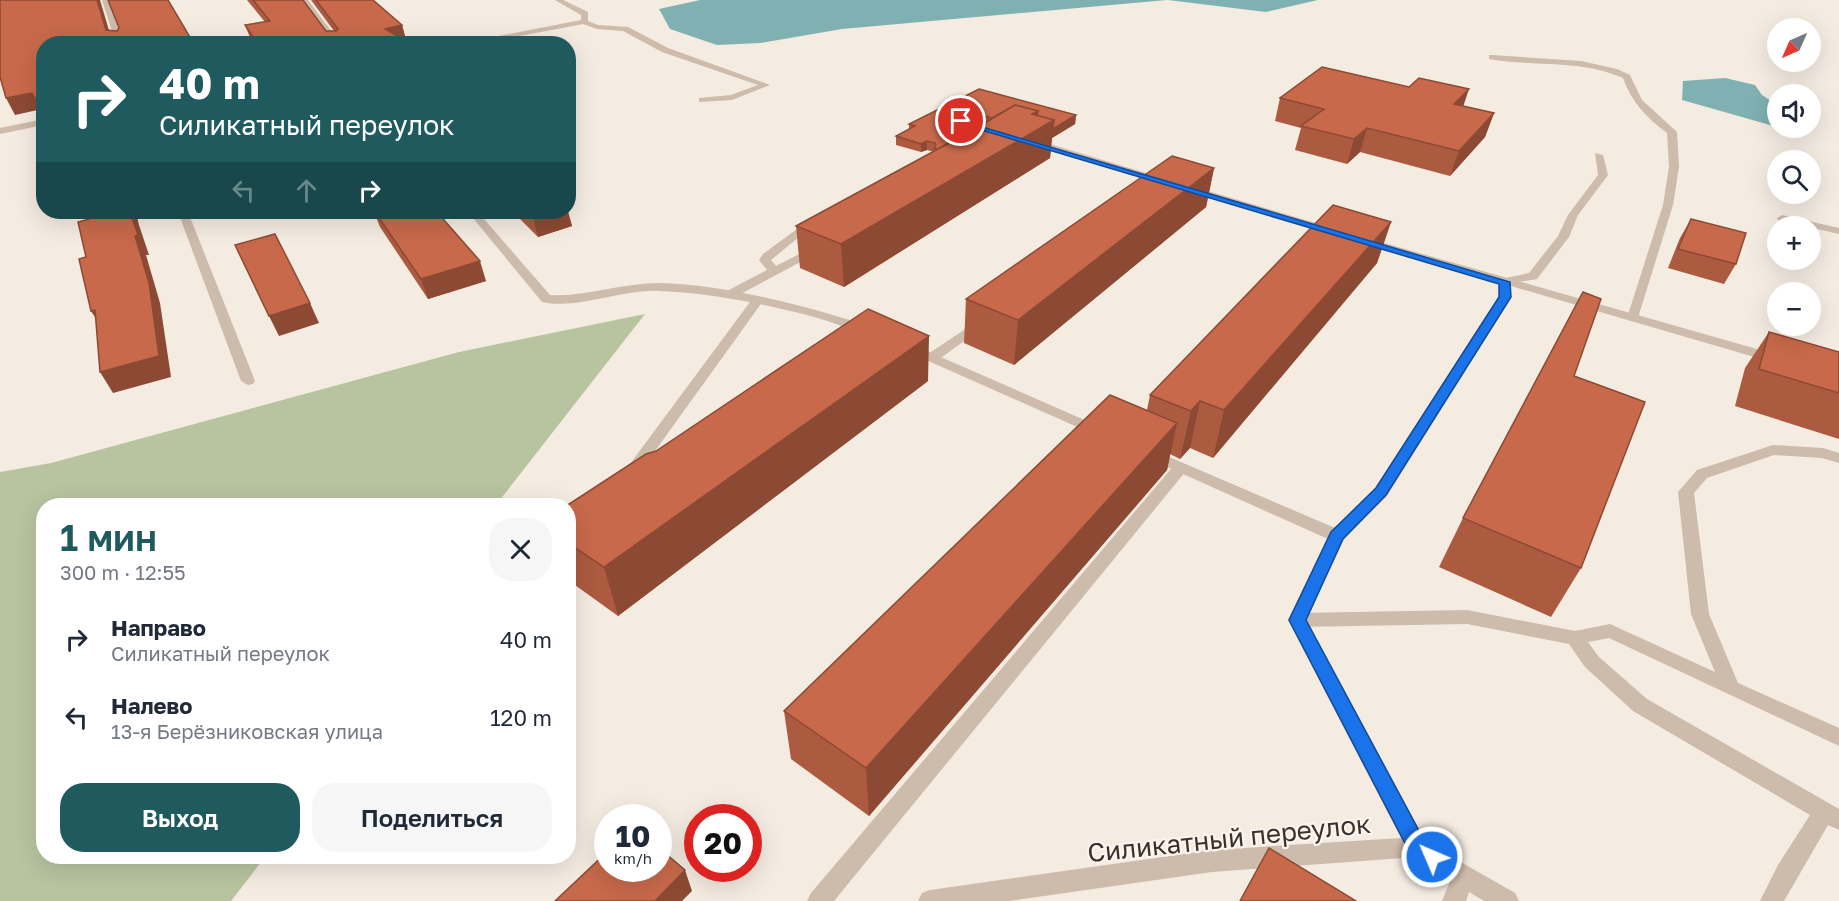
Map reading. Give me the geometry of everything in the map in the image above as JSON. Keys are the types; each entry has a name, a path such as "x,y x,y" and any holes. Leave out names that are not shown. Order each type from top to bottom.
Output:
{"street":[{"path":"105,0 117,36"},
{"path":"304,0 331,36"},
{"path":"558,0 585,14 584,22"},
{"path":"506,36 584,22 597,27 624,29 666,50 766,85 732,97 702,100"},
{"path":"1492,57 1592,66 1617,71 1627,77 1632,95 1652,118 1672,132 1674,166 1668,205 1633,318"},
{"path":"0,131 36,124"},
{"path":"1023,140 1322,234 1505,282 1782,361"},
{"path":"1505,282 1533,276 1563,237 1573,215 1603,175 1598,155"},
{"path":"775,272 767,264 766,256 818,217"},
{"path":"186,219 248,381"},
{"path":"479,219 543,296 551,300 659,287 729,295 848,322 877,339"},
{"path":"1821,227 1839,231"},
{"path":"729,295 831,241"},
{"path":"1505,282 1505,297 1381,492 1337,536 1298,620 1467,617 1575,638 1610,631 1839,737"},
{"path":"624,484 669,419 757,301"},
{"path":"933,357 991,315"},
{"path":"902,345 1106,434"},
{"path":"1139,449 1337,536"},
{"path":"1731,688 1700,614 1686,492 1702,474 1773,450 1822,453 1839,458"},
{"path":"819,901 1181,467"},
{"name":"Силикатный переулок","path":"930,901 1212,861 1417,847 1298,620"},
{"path":"1575,638 1592,662 1640,705 1832,816 1786,873 1772,901"},
{"path":"1417,847 1463,877 1507,901"},
{"path":"1454,901 1463,877"}],"green space":[{"path":"645,314 501,498 36,498 36,864 260,864 231,901 0,901 0,472 51,463 459,352"}],"water":[{"path":"700,0 1167,0 842,29 760,43 717,45 670,29 659,9"},
{"path":"1168,0 1318,0 1266,12"},
{"path":"1725,78 1755,85 1767,98 1767,124 1682,100 1683,81"}],"building":[{"path":"0,0 97,0 106,30 117,31 119,28 108,0 168,0 189,36 36,36 36,100 32,93 6,98 0,77"},
{"path":"253,0 303,0 326,31 336,31 338,29 316,0 373,0 402,25 385,29 397,36 253,36 245,25 270,21"},
{"path":"1322,67 1409,87 1419,78 1469,89 1454,104 1494,113 1459,151 1367,128 1354,139 1301,126 1324,109 1280,98"},
{"path":"979,89 1076,115 1053,129 1054,120 1037,116 1038,111 1015,105 992,118 957,109 958,117 983,124 938,149 934,148 935,143 927,141 921,144 896,136 915,126 909,124"},
{"path":"1015,105 1038,111 1032,114 1054,120 841,244 796,226 973,130"},
{"path":"1172,156 1214,168 1018,320 966,299"},
{"path":"1333,205 1391,222 1224,410 1200,401 1191,411 1150,395"},
{"path":"89,219 132,219 149,283 159,356 100,372 95,310 91,311 79,259 86,257 78,222"},
{"path":"380,219 443,219 480,261 421,279"},
{"path":"1691,219 1746,233 1736,264 1678,249"},
{"path":"275,234 310,303 269,316 235,245"},
{"path":"1583,292 1601,299 1574,376 1645,402 1581,568 1463,518"},
{"path":"868,309 929,336 604,567 576,548 576,500 646,454 656,451"},
{"path":"1768,336 1783,336 1839,352 1839,393 1759,369"},
{"path":"1110,395 1177,423 866,768 784,711"},
{"path":"1269,848 1356,901 1240,901"},
{"path":"672,859 684,869 655,901 555,901 594,864 594,882 672,882"}],"route":[{"path":"961,121 1505,282 1505,297 1381,492 1337,536 1298,620 1417,847 1432,857"}]}
